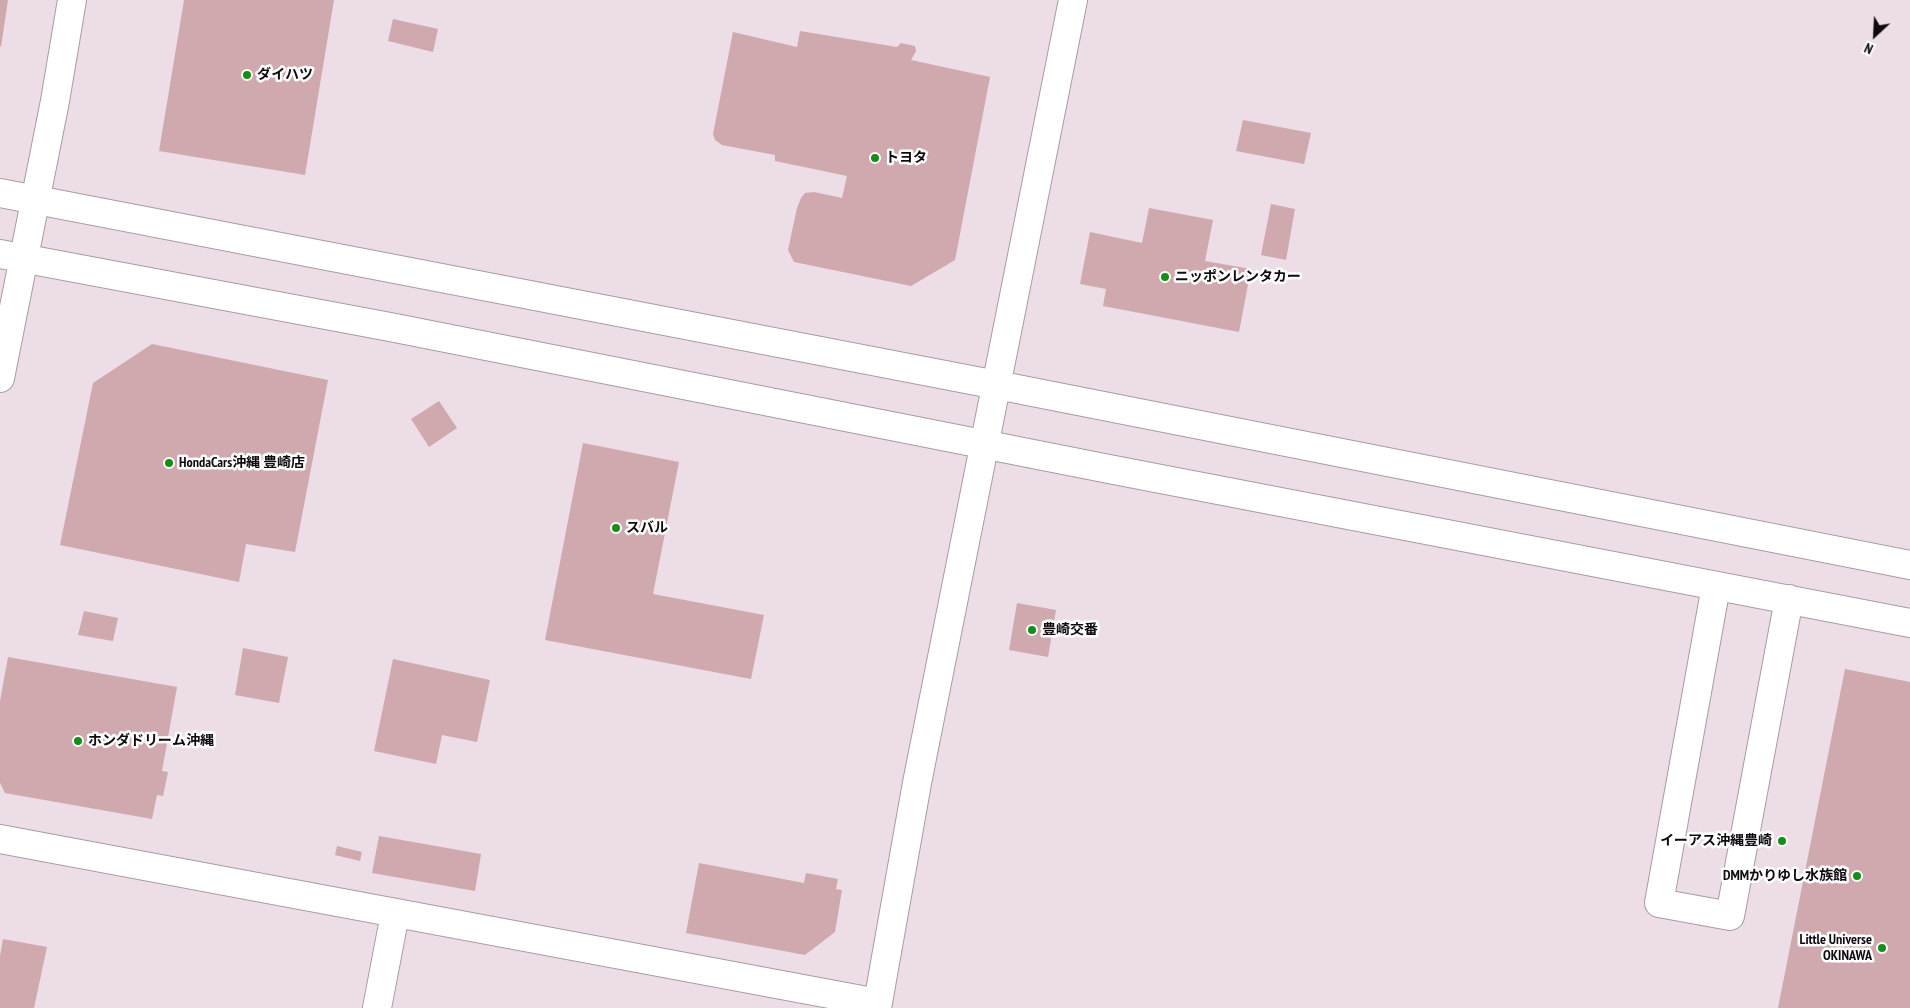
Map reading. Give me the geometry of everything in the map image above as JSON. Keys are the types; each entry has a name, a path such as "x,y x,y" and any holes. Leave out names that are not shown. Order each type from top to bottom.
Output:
{"street":[{"path":"0,378 12,257 35,199 55,101 72,0"},
{"path":"0,839 878,1006 917,783 1073,0"},
{"path":"0,193 996,385 1910,565"},
{"path":"12,257 390,327 985,445 1910,623"},
{"path":"1716,586 1658,903 1730,916 1789,599"},
{"path":"377,1008 395,914"}],"building":[{"path":"0,0 8,0 1,47 0,46"},
{"name":"ダイハツ","path":"184,0 334,0 305,175 159,151"},
{"path":"393,19 438,29 433,52 388,41"},
{"name":"トヨタ","path":"800,31 897,47 901,43 915,46 916,51 911,60 990,77 955,260 911,286 794,262 788,250 801,198 805,193 814,192 842,198 847,176 775,161 775,155 722,145 715,140 713,134 733,32 797,47"},
{"path":"1243,120 1311,133 1304,164 1236,151"},
{"path":"1271,204 1295,209 1286,260 1261,255"},
{"name":"ニッポンレンタカー","path":"1149,208 1213,220 1205,261 1251,269 1239,332 1103,306 1106,289 1080,284 1090,232 1142,243"},
{"path":"152,344 328,380 295,552 246,544 239,582 60,545 93,383"},
{"path":"439,401 457,428 429,447 411,419"},
{"name":"スバル","path":"583,443 679,462 653,594 764,615 751,679 545,640"},
{"name":"豊崎交番","path":"1017,603 1056,610 1048,657 1009,650"},
{"path":"84,611 118,618 113,641 78,635"},
{"path":"243,648 288,657 279,703 235,695"},
{"path":"8,657 177,687 162,771 168,772 163,796 157,795 152,819 5,793 0,783 0,701"},
{"path":"393,659 490,680 477,742 442,735 436,764 374,751"},
{"name":"DMMかりゆし水族館","path":"1845,669 1910,682 1910,1008 1778,1008"},
{"path":"379,836 481,854 475,891 372,873"},
{"path":"337,846 362,852 360,861 335,855"},
{"path":"699,863 804,883 806,873 838,879 836,889 842,890 835,932 805,955 686,933"},
{"path":"3,939 47,947 34,1008 0,1008 0,956"}],"place":[{"name":"ダイハツ","path":"247,75"},
{"name":"トヨタ","path":"875,158"},
{"name":"ニッポンレンタカー","path":"1165,277"},
{"name":"HondaCars沖縄 豊崎店","path":"169,463"},
{"name":"スバル","path":"616,528"},
{"name":"豊崎交番","path":"1032,630"},
{"name":"ホンダドリーム沖縄","path":"78,741"},
{"name":"イーアス沖縄豊崎","path":"1782,841"},
{"name":"DMMかりゆし水族館","path":"1857,876"},
{"name":"Little Universe OKINAWA","path":"1882,948"}]}
